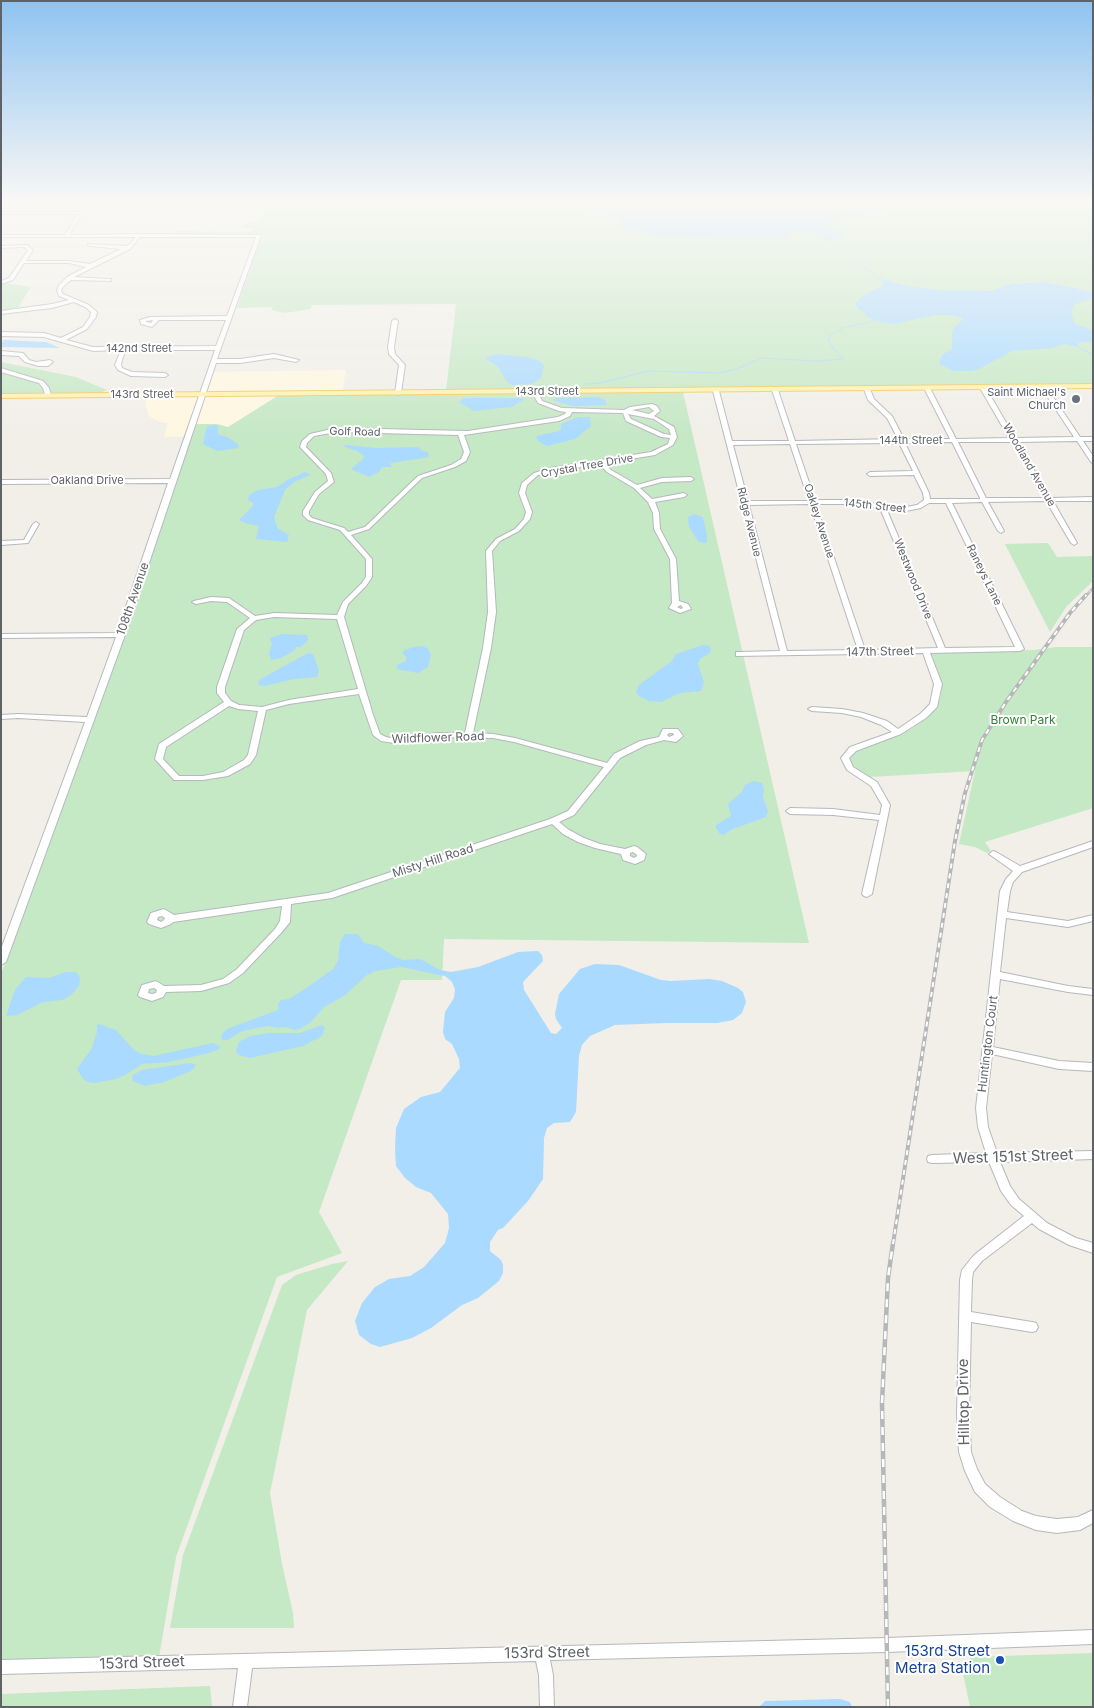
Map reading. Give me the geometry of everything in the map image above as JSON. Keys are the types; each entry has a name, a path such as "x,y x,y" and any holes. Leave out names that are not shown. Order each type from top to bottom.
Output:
{"main road":[{"name":"143rd Street","path":"1,396 716,391 1093,386"}],"street":[{"path":"1,334 38,335 60,340 85,328 94,317 94,312 65,298 60,293 61,286 67,280"},
{"path":"104,280 110,280"},
{"name":"108th Avenue","path":"1,962 121,635 242,280"},
{"path":"1,313 73,301"},
{"path":"157,319 229,318"},
{"path":"395,321 391,350 402,368 398,393"},
{"name":"142nd Street","path":"60,340 84,348 218,348"},
{"path":"124,349 119,360 120,368 131,374 165,375"},
{"path":"1,353 21,354 28,361 38,363"},
{"path":"214,361 240,361 274,356 296,360"},
{"path":"1,370 41,382 46,388 48,396"},
{"path":"1044,387 1093,461"},
{"path":"928,388 1001,531"},
{"name":"Woodland Avenue","path":"983,388 1074,543"},
{"path":"867,389 871,400 890,417 928,497 928,501"},
{"name":"Oakley Avenue","path":"776,390 862,652"},
{"name":"Ridge Avenue","path":"716,391 784,653"},
{"path":"535,392 537,399 545,405 569,411 625,412 650,416 669,424 674,437 663,436 628,420 625,412"},
{"path":"625,412 630,409 650,405 655,407 657,411 650,416"},
{"name":"Golf Road","path":"340,617 345,603 364,585 370,572 369,559 348,534 334,525 316,522 306,516 306,511 316,493 331,482 329,474 303,447 307,438 319,432 336,430 460,433 559,419 568,415 569,411"},
{"path":"348,534 367,528 376,521 420,477 453,466 464,460 467,452 460,433"},
{"name":"Crystal Tree Drive","path":"469,734 491,621 489,551 498,540 517,530 527,519 529,512 522,488 531,478 551,470 652,454 670,445 674,437"},
{"name":"144th Street","path":"730,443 1093,439"},
{"path":"600,462 609,471 636,486 651,501 656,513 657,529 673,559 676,604"},
{"path":"870,474 917,473"},
{"path":"636,486 662,480 691,479"},
{"name":"Oakland Drive","path":"1,482 173,481"},
{"path":"651,501 684,495"},
{"name":"145th Street","path":"744,503 854,502 901,510 913,509 928,501 1093,499"},
{"name":"Raneys Lane","path":"948,500 1020,649"},
{"name":"Westwood Drive","path":"883,508 942,650"},
{"path":"1,543 26,542 36,524"},
{"path":"196,602 229,600 254,618"},
{"path":"274,616 340,617 362,691 289,702 262,710 238,707 228,703 221,693 221,687 241,628 254,618 274,616"},
{"path":"1,636 121,635"},
{"name":"147th Street","path":"739,654 1020,649"},
{"path":"867,894 886,806 874,784 850,768 845,758 853,749 898,732 923,716 934,705 938,684 926,651"},
{"name":"Wildflower Road","path":"362,691 374,731 384,739 406,741 438,735 469,734 515,740 608,766"},
{"path":"228,703 162,746 159,759 177,778 203,778 225,774 247,762 252,755 262,710"},
{"path":"812,709 842,711 863,715 884,723 898,732"},
{"path":"1,717 24,716 90,720"},
{"name":"Misty Hill Road","path":"170,920 287,904 329,896 553,821 571,813 608,766 626,750 643,743 664,738"},
{"path":"790,812 833,812 884,818"},
{"path":"553,821 566,832 581,840 625,852"},
{"path":"993,854 1019,870 1093,844"},
{"name":"Huntington Court","path":"1019,870 1007,886 1002,914 980,1108 983,1127 1005,1188 1015,1202 1031,1217 1065,1239 1093,1248"},
{"path":"162,990 201,988 226,981 240,971 278,932 285,922 287,904"},
{"path":"1002,914 1068,924 1093,918"},
{"path":"996,975 1093,992"},
{"path":"987,1049 1059,1065 1093,1067"},
{"name":"West 151st Street","path":"932,1159 1093,1155"},
{"name":"Hilltop Drive","path":"1031,1217 978,1258 968,1270 964,1316 963,1414 965,1452 971,1471 980,1488 995,1502 1018,1516 1036,1523 1057,1526 1080,1523 1093,1516"},
{"path":"964,1316 1032,1327"},
{"name":"153rd Street","path":"1,1667 895,1645 1093,1637"},
{"path":"542,1653 546,1675 547,1707"},
{"path":"240,1707 246,1660"}],"shaded area":[{"path":"346,370 342,393 203,394 211,372"},
{"path":"200,395 186,437 164,437 168,423 160,422 149,416 145,405 146,396"},
{"path":"203,395 279,395 228,427 217,424 193,424"}],"green space":[{"path":"247,280 1093,280 1093,384 446,391 456,304 312,305 311,309 285,313 271,310 273,307 237,308"},
{"path":"1,284 31,287 17,309 1,312"},
{"path":"1,362 76,377 107,390 100,393 1,395"},
{"path":"683,392 809,943 444,939 442,980 401,980 319,1212 342,1253 277,1277 176,1557 159,1657 1,1662 1,974 67,790 193,424 217,424 228,427 279,395"},
{"path":"1048,543 1057,557 1093,556 1093,581 1066,607 1050,632 1005,544"},
{"name":"Brown Park","path":"1057,647 1093,647 1093,808 985,842 991,851 987,853 975,847 959,844 975,771 869,777 850,764 849,758 856,750 913,728 935,709 940,699 942,688 930,653 1034,650"},
{"path":"348,1261 307,1310 270,1493 282,1564 293,1613 294,1628 170,1628 183,1555 282,1285 296,1275"},
{"path":"1093,1653 1093,1707 970,1707 963,1673 965,1664 971,1657"},
{"path":"210,1686 212,1707 1,1707 1,1694"}],"water":[{"path":"880,280 937,290 990,291 1012,284 1045,282 1093,292 1093,298 1075,304 1071,311 1074,323 1093,331 1093,342 1080,342 1078,347 1065,344 1052,348 1012,351 979,369 954,371 939,364 942,355 952,349 954,328 963,319 954,315 935,315 894,324 867,317 865,312 858,309 855,303 866,294 884,285"},
{"path":"3,340 46,342 60,348 1,347"},
{"path":"497,354 528,357 540,361 544,366 541,378 532,384 512,385 507,382 498,367 485,358"},
{"path":"598,397 605,400 607,405 573,406 552,400 556,398"},
{"path":"462,399 526,399 511,407 474,411 459,402"},
{"path":"578,417 590,417 591,426 575,439 547,446 538,441 536,437 539,435 561,430 561,424"},
{"path":"208,426 218,426 218,434 229,438 239,445 238,448 217,451 203,444 206,429"},
{"path":"342,446 376,448 418,447 422,451 428,452 429,457 391,463 392,467 382,467 379,472 369,477 351,469 364,456 357,451"},
{"path":"306,472 310,475 294,482 285,490 274,517 278,529 289,535 287,542 256,539 259,526 239,520 253,506 253,503 248,500 249,495 258,490 277,487 289,479"},
{"path":"694,514 703,517 707,542 698,541 689,527 688,517"},
{"path":"282,634 307,635 308,640 301,647 296,647 295,650 281,658 271,660 269,653 272,644 270,638"},
{"path":"703,645 710,646 711,650 710,653 700,659 698,664 704,682 701,691 680,693 661,702 649,701 639,696 636,692 639,685 672,661 676,654"},
{"path":"422,646 427,648 431,654 428,667 418,673 397,669 397,665 406,661 403,651"},
{"path":"308,653 313,654 319,671 317,677 294,679 264,686 258,685 259,680"},
{"path":"754,781 762,783 764,789 763,797 768,811 766,817 730,830 724,835 720,834 715,826 731,816 728,804 742,792 745,785"},
{"path":"345,934 358,934 364,943 378,946 403,960 420,959 440,970 451,972 478,967 518,952 538,951 542,955 543,961 523,982 524,990 551,1033 556,1034 562,1028 555,1014 559,994 580,969 595,964 619,965 661,980 709,979 722,981 743,992 746,1002 742,1013 733,1020 717,1023 615,1025 590,1036 582,1045 579,1056 576,1112 570,1122 554,1123 547,1128 544,1138 543,1179 528,1201 503,1228 498,1230 490,1242 490,1251 501,1260 503,1265 503,1273 499,1281 478,1298 462,1305 431,1328 412,1338 380,1347 371,1344 359,1335 355,1321 362,1303 375,1287 389,1279 410,1276 424,1267 445,1243 449,1228 448,1214 431,1193 416,1187 405,1178 396,1166 395,1148 396,1128 404,1109 421,1097 440,1092 460,1068 459,1059 452,1044 445,1039 443,1032 445,1012 454,998 455,989 452,982 445,976 401,967 376,971 367,975 344,996 324,1007 310,1023 299,1029 268,1026 242,1031 228,1040 223,1040 221,1037 227,1029 278,1010 278,1004 281,1000 289,999 333,969 338,961 340,942"},
{"path":"66,972 76,972 80,978 79,986 70,996 62,1000 43,1002 17,1015 6,1016 15,990 26,977 49,978"},
{"path":"97,1025 116,1030 134,1050 153,1056 213,1043 220,1046 219,1049 209,1053 169,1062 142,1064 116,1079 95,1083 88,1082 84,1080 77,1069 92,1048"},
{"path":"322,1025 325,1028 322,1036 303,1046 250,1058 239,1055 236,1052 239,1042 250,1036 269,1033 300,1033"},
{"path":"190,1063 196,1065 191,1071 164,1082 145,1086 132,1081 133,1075 142,1070"},
{"path":"840,1699 850,1702 852,1707 759,1707 765,1701"}],"waterway":[{"path":"585,384 601,383 649,371 719,373 736,369 762,358 817,361 842,359 844,358 834,350 828,339 833,333 843,328 875,321"},
{"path":"1078,347 1093,355"}],"railway":[{"path":"1085,597 1093,588"},
{"path":"893,1244 955,841 965,793 982,740 1006,702 1070,613 1086,595"},
{"path":"888,1707 882,1403 888,1278 893,1243"}],"place":[{"name":"Saint Michael's Church","path":"1076,399"},
{"name":"153rd Street Metra Station","path":"1000,1660"}]}
